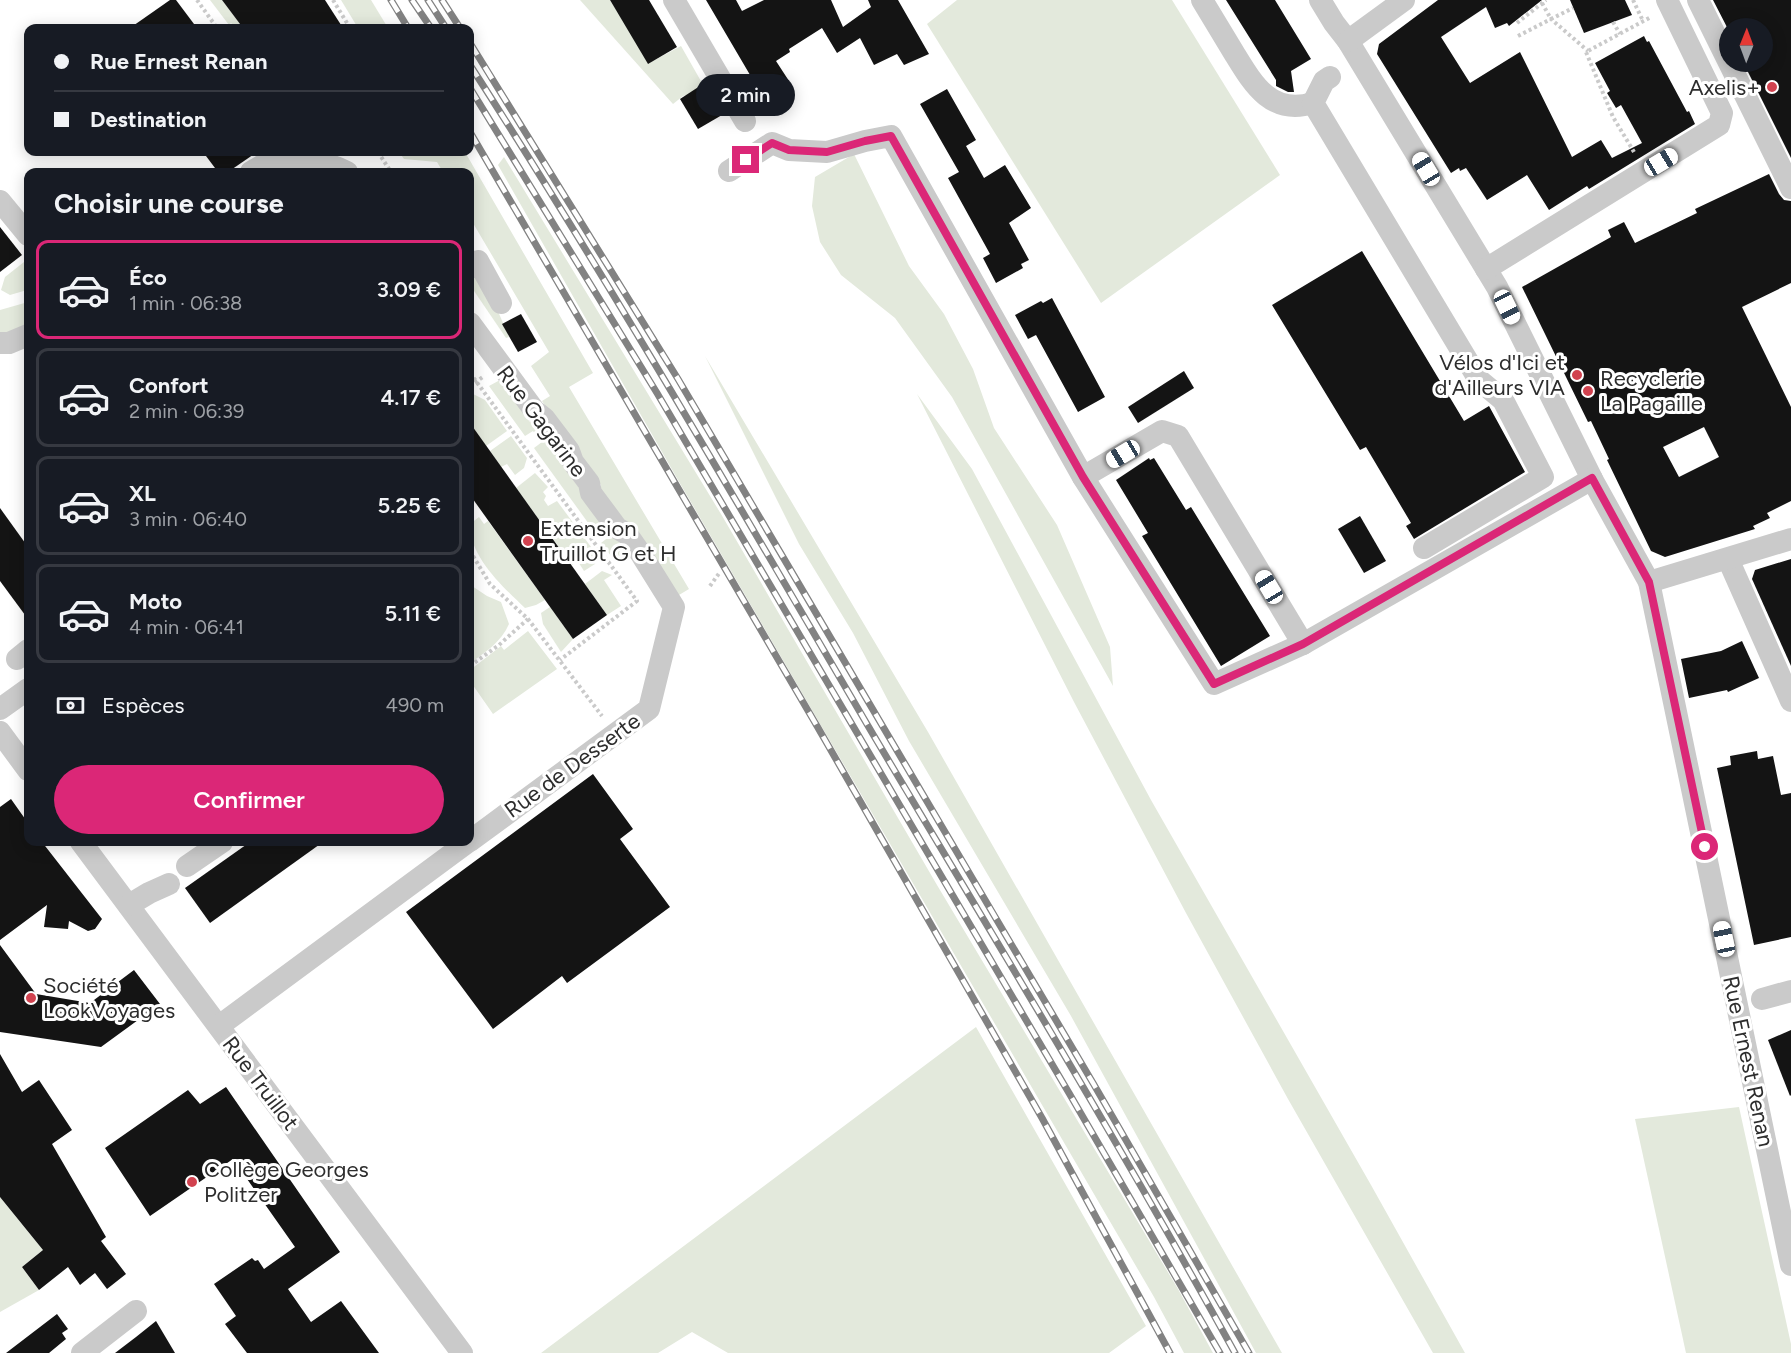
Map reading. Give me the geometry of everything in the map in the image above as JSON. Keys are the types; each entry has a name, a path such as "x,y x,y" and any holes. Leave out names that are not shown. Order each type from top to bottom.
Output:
{"street":[{"path":"674,0 745,122"},
{"path":"1202,0 1251,81 1262,94 1283,104 1300,107 1313,103 1324,81 1330,77"},
{"name":"Rue Ernest Renan","path":"1320,0 1348,41 1497,287 1592,478 1649,582 1791,1265"},
{"path":"1348,41 1404,0"},
{"path":"1698,0 1791,188"},
{"path":"1486,269 1719,125 1722,112 1669,4"},
{"path":"1313,103 1479,380 1503,400 1542,464 1543,477 1424,548"},
{"path":"729,171 772,143 789,150 827,152 891,136 1083,477 1214,684 1303,644 1592,478"},
{"path":"259,168 274,161 302,166 318,162 335,168"},
{"path":"0,201 24,230"},
{"path":"474,264 478,261 501,303"},
{"name":"Rue Gagarine","path":"474,328 534,410 544,418 562,443 589,483 591,493 617,528 627,534 674,607"},
{"path":"0,343 9,343 24,337"},
{"path":"1083,477 1162,431 1178,436 1303,644"},
{"path":"1649,582 1791,539"},
{"path":"1728,559 1791,701"},
{"name":"Rue de Desserte","path":"474,837 649,709 674,607"},
{"path":"0,710 24,692"},
{"path":"0,732 24,765"},
{"name":"Rue Truillot","path":"84,846 462,1353"},
{"path":"187,866 216,846"},
{"name":"Rue de Desserte","path":"219,1026 462,846"},
{"path":"129,905 169,884"},
{"path":"1762,999 1791,991"},
{"path":"82,1353 136,1311"}],"path":[{"path":"196,0 214,24"},
{"path":"333,0 348,24"},
{"path":"1633,0 1643,21"},
{"path":"1517,22 1544,2 1551,19 1588,51"},
{"path":"1588,51 1669,4"},
{"path":"1518,36 1574,8"},
{"path":"1613,22 1620,34"},
{"path":"1588,51 1586,52 1613,117 1645,171"},
{"path":"474,378 637,601 560,660"},
{"path":"474,558 490,584 528,620 615,733"},
{"path":"710,586 720,572"},
{"path":"474,663 528,620"}],"shaded area":[{"path":"210,0 222,0 240,24 228,24"},
{"path":"341,0 371,0 386,24 356,24"},
{"path":"580,0 610,0 649,63 681,46 706,90 683,96 673,104"},
{"path":"957,0 1172,0 1280,175 1101,303 927,24"},
{"path":"854,154 909,266 944,314 973,369 994,428 1057,525 1110,647 1113,686 952,397 895,318 841,275 820,242 812,206 815,177"},
{"path":"402,156 467,156 593,373 569,387 689,589 679,595 599,493 601,485 542,401 550,396 531,366 549,352 474,225 474,168 441,168 437,162 404,159"},
{"path":"504,157 721,514 937,885 1178,1289 1213,1353 1184,1353 1154,1297 678,480 498,165"},
{"path":"24,262 24,291 10,295 1,290 5,277"},
{"path":"474,276 494,302 509,337 506,338 474,291"},
{"path":"24,303 24,327 0,336 0,310"},
{"path":"705,356 928,732 1282,1353 1256,1353 1071,1016 909,741 853,633 799,544"},
{"path":"500,380 530,422 540,422 546,430 537,437 533,431 525,436 489,386"},
{"path":"474,394 485,400 507,431 486,446 474,429"},
{"path":"917,394 972,469 1151,800 1465,1353 1433,1353 1288,1099 1186,913 1074,702"},
{"path":"511,436 527,458 524,468 515,475 507,464 501,467 490,451"},
{"path":"550,436 563,454 561,463 627,553 615,561 601,543 610,536 602,526 594,531 534,448"},
{"path":"535,473 548,487 543,492 548,506 557,501 597,555 595,564 584,571 577,560 572,565 516,488"},
{"path":"479,517 484,524 488,521 545,600 525,608 507,591 489,570 475,548 474,521"},
{"path":"602,571 612,575 604,580 621,606 607,615 585,584"},
{"path":"474,587 501,602 509,624 487,651 474,660"},
{"path":"550,607 573,639 561,652 543,624 541,613"},
{"path":"528,631 557,669 493,714 474,687 474,667 501,646 504,650"},
{"path":"976,1027 1146,1326 1109,1353 728,1353 692,1332 658,1353 541,1353"},
{"path":"1739,1107 1791,1344 1791,1353 1686,1353 1635,1119"},
{"path":"0,1197 43,1250 22,1267 39,1290 0,1312"}],"building":[{"path":"170,0 176,0 194,24 136,24"},
{"path":"222,0 325,0 340,24 240,24"},
{"path":"610,0 649,0 677,47 648,64"},
{"path":"706,0 736,0 742,11 764,0 831,0 843,27 871,7 868,0 898,0 929,54 904,65 897,54 874,65 860,38 837,53 822,28 789,49 790,52 776,61 789,81 763,97"},
{"path":"1226,0 1275,0 1311,59 1291,71 1294,92 1288,92 1276,86 1276,80"},
{"path":"1438,0 1542,0 1509,26 1507,23 1495,28 1486,7 1441,37 1470,83 1520,52 1572,157 1601,140 1612,158 1642,143 1621,105 1616,108 1607,93 1610,91 1595,63 1644,36 1647,42 1649,41 1695,124 1589,189 1587,186 1549,210 1527,175 1487,200 1466,168 1460,171 1459,168 1451,173 1377,54 1379,44"},
{"path":"1570,0 1625,0 1632,15 1584,33"},
{"name":"Axelis+","path":"1713,0 1791,0 1791,158 1748,72 1773,72 1773,18 1722,18"},
{"path":"703,84 722,115 698,129 680,99"},
{"path":"947,89 976,140 966,146 984,178 1005,165 1031,208 1009,223 1029,260 1021,264 1023,268 996,283 983,258 990,254 948,178 959,172 920,104"},
{"path":"206,156 251,156 234,168 215,168"},
{"path":"1769,174 1779,194 1784,200 1791,201 1791,283 1742,307 1791,407 1791,501 1767,513 1770,518 1753,526 1755,529 1665,557 1651,551 1607,460 1609,459 1591,421 1588,422 1522,287 1611,237 1608,230 1624,222 1635,243 1697,213 1695,209","holes":["1704,427 1719,457 1679,477 1663,447"]},
{"path":"0,227 22,255 0,272"},
{"path":"1362,251 1464,421 1489,406 1525,472 1414,539 1406,526 1411,523 1366,447 1360,450 1272,305"},
{"path":"1052,298 1105,397 1078,412 1036,335 1028,339 1015,315 1041,301 1043,303"},
{"path":"521,314 537,342 518,352 502,324"},
{"path":"1184,371 1194,388 1138,423 1128,407"},
{"name":"Extension Truillot G et H","path":"474,429 607,615 573,639 474,501"},
{"path":"1149,458 1150,460 1154,458 1186,510 1191,507 1270,636 1221,666 1142,536 1148,533 1116,480"},
{"path":"0,508 24,541 24,614 0,581"},
{"path":"1360,516 1386,561 1364,573 1338,529"},
{"path":"1791,559 1791,666 1752,579 1755,570"},
{"path":"1742,641 1759,678 1728,692 1727,690 1689,698 1681,659 1721,651"},
{"path":"1757,751 1758,759 1773,756 1781,795 1791,793 1791,937 1754,945 1717,768 1731,765 1730,756"},
{"path":"593,774 633,829 620,839 670,907 567,983 562,976 493,1029 406,912"},
{"name":"Société LookVoyages","path":"11,799 24,817 24,846 45,846 102,919 95,929 88,931 69,921 68,929 44,927 47,905 0,940 0,807"},
{"path":"244,846 317,846 210,923 185,888"},
{"name":"Société LookVoyages","path":"0,945 36,994 90,1003 134,970 160,1004 101,1047 0,1032"},
{"path":"1791,1030 1791,1095 1790,1096 1768,1040"},
{"path":"0,1054 22,1092 39,1080 72,1130 52,1144 106,1237 101,1241 126,1274 107,1289 95,1273 80,1285 68,1267 39,1290 22,1267 43,1250 0,1197"},
{"path":"226,1087 340,1252 288,1289 311,1322 341,1301 379,1353 247,1353 225,1324 236,1316 214,1284 252,1258 255,1261 258,1260 264,1269 295,1247 233,1159 150,1216 105,1148 188,1090 200,1104"},
{"path":"57,1314 68,1329 62,1333 66,1339 49,1353 6,1353"},
{"path":"156,1321 175,1353 115,1353 136,1337"}],"railway":[{"path":"391,0 406,24"},
{"path":"412,0 428,24"},
{"path":"428,0 443,24"},
{"path":"442,0 457,24"},
{"path":"474,49 678,379 1093,1083 1249,1353"},
{"path":"474,71 675,398 1012,966 1235,1353"},
{"path":"474,95 657,393 1220,1353"},
{"path":"474,139 817,726 1042,1118 1170,1353"}],"place":[{"name":"Axelis+","path":"1772,87"},
{"name":"Vélos d'Ici et d'Ailleurs VIA","path":"1577,375"},
{"name":"Recyclerie La Pagaille","path":"1588,391"},
{"name":"Extension Truillot G et H","path":"528,541"},
{"name":"Société LookVoyages","path":"31,998"},
{"name":"Collège Georges Politzer","path":"192,1182"}],"route":[{"path":"746,160 772,143 789,150 827,152 891,136 1083,477 1214,684 1303,644 1592,478 1649,582 1705,847"}]}
